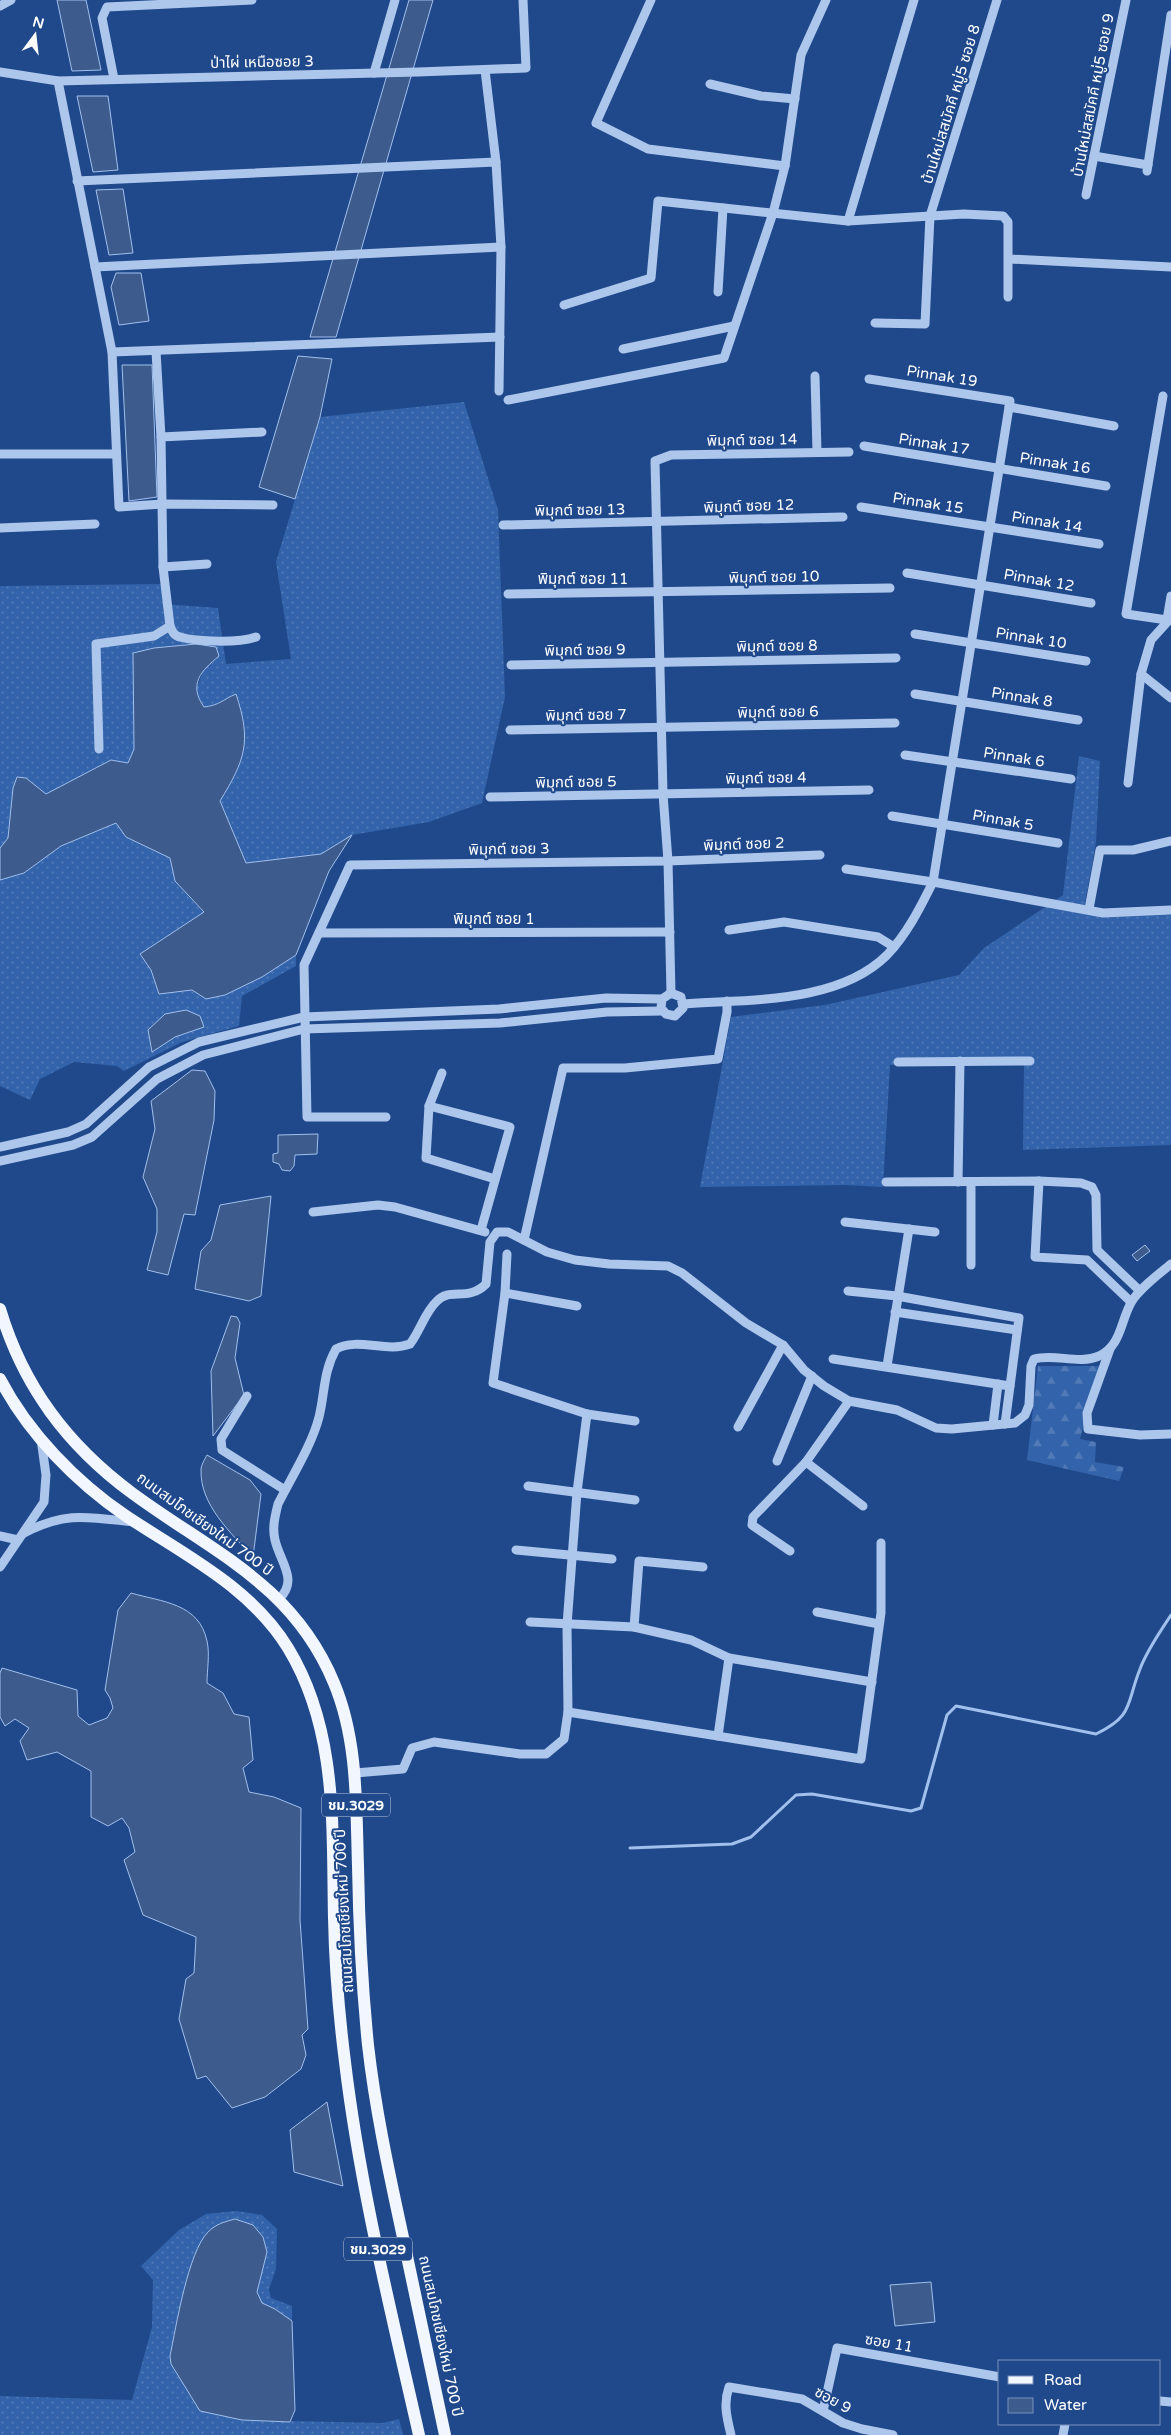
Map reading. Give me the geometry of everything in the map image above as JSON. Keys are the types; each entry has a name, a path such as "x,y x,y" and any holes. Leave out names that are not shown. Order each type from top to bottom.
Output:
{"main road":[{"name":"ถนนสมโภชเชียงใหม่ 700 ปี","path":"0,1309 8,1337 31,1385 53,1417 84,1451 131,1492 237,1563 279,1599 310,1638 334,1683 347,1727 354,1773 359,1919 368,2049 384,2148 445,2435"},
{"name":"ถนนสมโภชเชียงใหม่ 700 ปี","path":"0,1379 41,1438 95,1493 135,1522 213,1571 264,1617 288,1647 311,1694 326,1751 333,1834 334,1920 340,2008 355,2135 367,2200 419,2435"}],"street":[{"path":"0,6 11,0"},
{"path":"114,79 102,18 107,7 148,2 252,0"},
{"path":"374,73 395,0"},
{"name":"ป่าไผ่ เหนือซอย 3","path":"0,72 58,81 526,68 523,0"},
{"path":"652,0 596,123 648,149 785,166"},
{"path":"508,400 724,358 773,213 785,166 801,55 826,0"},
{"path":"848,221 914,0"},
{"name":"บ้านใหม่สสมัคคี หมู่5 ซอย 8","path":"875,323 925,324 930,216 997,0"},
{"name":"บ้านใหม่สสมัคคี หมู่5 ซอย 9","path":"1086,195 1126,0"},
{"path":"1094,156 1147,168 1169,46 1171,15"},
{"path":"485,70 496,162 501,247 499,392"},
{"path":"58,81 112,352 118,507 162,504 273,505"},
{"path":"710,84 761,96 795,99"},
{"path":"77,181 496,162"},
{"path":"564,305 651,278 658,202 848,221 964,214 1003,216 1008,222 1008,297"},
{"path":"718,292 723,208"},
{"path":"95,267 501,247"},
{"path":"1009,259 1171,267"},
{"path":"623,349 734,326"},
{"path":"112,352 500,337"},
{"path":"156,351 161,437 163,566 170,626 175,634 180,637 217,641 256,637"},
{"path":"815,376 817,452"},
{"name":"Pinnak 19","path":"869,379 1010,404 1114,426"},
{"path":"1164,396 1126,614 1169,620"},
{"path":"684,1004 799,995 822,990 866,971 894,947 916,916 933,882 1010,404"},
{"path":"161,437 262,432"},
{"name":"Pinnak 17","path":"864,446 1000,468"},
{"name":"พิมุกต์ ซอย 14","path":"657,523 656,461 671,455 849,452"},
{"path":"0,454 116,454"},
{"name":"Pinnak 16","path":"1000,468 1106,486"},
{"name":"Pinnak 15","path":"861,507 990,526"},
{"name":"พิมุกต์ ซอย 12","path":"657,523 843,517"},
{"path":"657,523 659,662 663,794 668,861 671,993"},
{"name":"พิมุกต์ ซอย 13","path":"503,525 657,523"},
{"path":"0,528 95,524"},
{"name":"Pinnak 14","path":"990,526 1099,544"},
{"path":"163,566 207,564"},
{"name":"Pinnak 12","path":"907,573 1092,603"},
{"name":"พิมุกต์ ซอย 10","path":"658,592 890,588"},
{"name":"พิมุกต์ ซอย 11","path":"508,594 658,592"},
{"path":"1128,784 1141,674 1151,640 1169,620 1171,596"},
{"path":"99,749 96,644 154,636 170,626"},
{"name":"Pinnak 10","path":"915,634 1086,661"},
{"name":"พิมุกต์ ซอย 8","path":"659,662 896,658"},
{"name":"พิมุกต์ ซอย 9","path":"512,665 659,662"},
{"path":"1141,674 1171,698"},
{"name":"Pinnak 8","path":"915,694 1078,720"},
{"name":"พิมุกต์ ซอย 6","path":"662,728 895,723"},
{"name":"พิมุกต์ ซอย 7","path":"510,730 662,728"},
{"name":"Pinnak 6","path":"905,755 1071,779"},
{"name":"พิมุกต์ ซอย 4","path":"663,794 869,790"},
{"name":"พิมุกต์ ซอย 5","path":"490,797 663,794"},
{"name":"Pinnak 5","path":"892,816 1058,843"},
{"path":"1089,909 1100,850 1133,850 1171,841"},
{"name":"พิมุกต์ ซอย 2","path":"668,861 820,855"},
{"name":"พิมุกต์ ซอย 3","path":"319,933 350,865 668,861"},
{"path":"846,869 933,882 1103,913 1171,910"},
{"path":"729,930 784,922 878,937 894,947"},
{"name":"พิมุกต์ ซอย 1","path":"319,933 670,932"},
{"path":"319,933 304,965 307,1117 386,1117"},
{"path":"0,1147 68,1132 86,1124 149,1067 199,1042 304,1017 499,1010 606,998 662,999 671,993 679,995 684,1004 682,1011 675,1016 662,1011 607,1012 500,1023 304,1029 204,1056 157,1079 92,1137 73,1145 0,1162"},
{"path":"662,999 660,1005 662,1011"},
{"path":"524,1240 563,1068 625,1068 718,1059 728,1012 727,1001"},
{"path":"544,1004 546,1018"},
{"path":"428,1012 428,1025"},
{"path":"958,1182 960,1061"},
{"path":"898,1062 1030,1061"},
{"path":"442,1073 429,1106 426,1158 495,1180"},
{"path":"112,1100 122,1111"},
{"path":"429,1106 510,1127 481,1230"},
{"path":"886,1182 1039,1181 1081,1183 1092,1187 1096,1195 1097,1250 1140,1291"},
{"path":"1039,1181 1035,1257 1087,1260 1131,1302"},
{"path":"971,1182 971,1266"},
{"path":"313,1212 378,1205 395,1207 481,1230 492,1236"},
{"path":"845,1222 935,1232"},
{"path":"887,1366 909,1229"},
{"path":"492,1236 502,1231 547,1252 575,1260 609,1264 668,1266 682,1273 746,1322 783,1345 812,1376 849,1400 897,1410 936,1428 952,1430 1015,1423 1026,1415 1030,1405 1031,1366 1034,1359 1041,1357 1084,1360 1098,1356 1110,1349"},
{"path":"279,1599 286,1592 289,1582 278,1551 274,1529 278,1504 320,1416 322,1391 336,1349 345,1344 392,1348 410,1344 437,1300 446,1295 475,1294 486,1284 492,1236"},
{"path":"507,1254 505,1292 493,1383 586,1414 634,1421"},
{"path":"1171,1264 1140,1291 1131,1302 1118,1338 1110,1349 1087,1414 1088,1429 1140,1435 1171,1434"},
{"path":"848,1291 897,1296 1019,1318 1005,1424"},
{"path":"505,1292 577,1306"},
{"path":"895,1312 1018,1330"},
{"path":"738,1427 783,1345"},
{"path":"833,1359 1010,1386"},
{"path":"778,1461 812,1376"},
{"path":"993,1425 998,1384"},
{"path":"247,1396 221,1439 222,1450 285,1490"},
{"path":"790,1550 751,1522 753,1517 806,1462 849,1400"},
{"path":"354,1773 403,1769 412,1748 434,1742 520,1754 546,1754 564,1739 568,1712 567,1625 574,1556 577,1492 586,1414"},
{"path":"0,1567 44,1502 46,1475 41,1438"},
{"path":"806,1462 863,1506"},
{"path":"528,1486 635,1500"},
{"path":"0,1536 20,1537 46,1522 81,1516 135,1522"},
{"path":"568,1712 861,1759 879,1624 881,1544"},
{"path":"516,1550 612,1558"},
{"path":"634,1627 639,1561 702,1567"},
{"path":"817,1612 879,1624"},
{"path":"530,1622 634,1627 691,1640 729,1658 872,1682"},
{"path":"718,1736 729,1658"},
{"name":"ซอย 11","path":"823,2411 837,2348 998,2377"},
{"name":"ซอย 9","path":"731,2435 726,2413 726,2396 730,2387 802,2399 843,2423 862,2430 893,2435"}],"green space":[{"path":"464,402 498,510 505,697 482,803 429,822 352,835 321,854 246,863 220,801 235,774 243,750 244,738 241,711 236,695 214,705 203,707 197,698 197,687 204,669 196,644 154,648 133,653 134,749 128,763 111,760 46,794 26,778 13,788 8,838 0,848 0,586 161,584 164,604 218,608 226,664 291,659 276,562 320,417"},
{"path":"1079,756 1100,761 1096,842 1083,914 1171,915 1171,1145 1023,1150 1024,1064 890,1065 883,1187 845,1185 700,1187 731,1017 825,1005 959,975 984,948 1063,895"},
{"path":"116,823 126,837 170,858 175,881 204,913 140,954 151,970 159,993 192,990 225,995 262,977 296,955 296,966 242,996 239,1026 182,1042 124,1071 117,1066 74,1062 40,1079 30,1100 0,1086 0,880 24,873 61,846"},
{"path":"1038,1366 1099,1366 1080,1439 1096,1442 1095,1462 1124,1467 1119,1481 1027,1460"},
{"path":"236,2211 262,2215 277,2229 276,2269 269,2289 271,2298 292,2306 292,2321 275,2309 262,2303 257,2292 267,2252 263,2237 253,2225 235,2219 187,2278 170,2356 242,2420 383,2423 399,2419 403,2435 0,2435 0,2396 132,2400 152,2327 153,2280 141,2266 179,2230 206,2214"}],"water":[{"path":"57,0 86,0 101,70 72,71"},
{"path":"409,0 433,0 336,337 310,337"},
{"path":"77,96 108,96 118,170 93,172"},
{"path":"123,189 133,253 109,255 96,190"},
{"path":"116,273 141,273 149,321 119,325 111,287"},
{"path":"298,356 332,359 320,417 295,499 259,487"},
{"path":"122,365 152,365 157,497 129,501"},
{"path":"196,644 216,647 219,656 202,673 197,685 199,699 204,707 217,704 236,694 241,711 245,738 243,750 235,774 220,801 246,863 321,854 352,835 329,871 296,955 262,977 225,995 206,999 192,990 159,994 151,970 140,954 204,912 175,881 170,858 126,837 116,823 61,846 24,873 0,880 0,848 8,838 13,788 17,777 26,778 46,794 111,760 128,763 134,749 133,653 154,648"},
{"path":"186,1010 200,1016 204,1027 175,1037 152,1052 148,1030 165,1014"},
{"path":"192,1070 205,1071 215,1091 214,1120 195,1215 184,1214 168,1275 147,1270 157,1232 157,1209 143,1177 155,1129 151,1101"},
{"path":"318,1134 317,1154 295,1155 294,1166 290,1171 282,1170 279,1164 273,1162 273,1154 278,1153 278,1135"},
{"path":"271,1196 261,1296 249,1301 195,1289 201,1251 211,1240 220,1205"},
{"path":"1145,1245 1150,1251 1137,1261 1132,1255"},
{"path":"231,1316 237,1317 240,1323 235,1358 244,1395 213,1436 211,1371"},
{"path":"207,1455 250,1480 261,1494 253,1557 218,1518 211,1507 202,1483 201,1470"},
{"path":"131,1593 178,1606 188,1611 196,1619 203,1628 208,1646 207,1683 223,1693 234,1714 249,1717 253,1760 243,1768 249,1792 274,1797 301,1808 300,1920 308,2029 302,2035 306,2055 301,2069 265,2097 232,2108 206,2076 197,2079 179,2019 186,1979 194,1973 196,1937 143,1915 124,1860 135,1852 129,1828 122,1818 108,1826 91,1817 91,1771 57,1752 27,1760 20,1741 29,1728 15,1719 5,1726 0,1717 0,1673 2,1668 77,1690 78,1716 89,1725 107,1718 113,1708 105,1690 118,1610"},
{"path":"327,2102 343,2186 294,2172 290,2130"},
{"path":"235,2219 253,2225 263,2237 267,2252 257,2292 262,2303 275,2309 292,2321 295,2410 290,2422 242,2420 200,2411 171,2364 170,2356 179,2309 194,2256 201,2242 211,2229"},
{"path":"931,2282 935,2322 895,2326 890,2285"}],"waterway":[{"path":"630,1848 732,1844 751,1837 796,1795 812,1794 911,1811 921,1808 947,1715 956,1706 1096,1734 1123,1715 1146,1655 1171,1615"}]}
